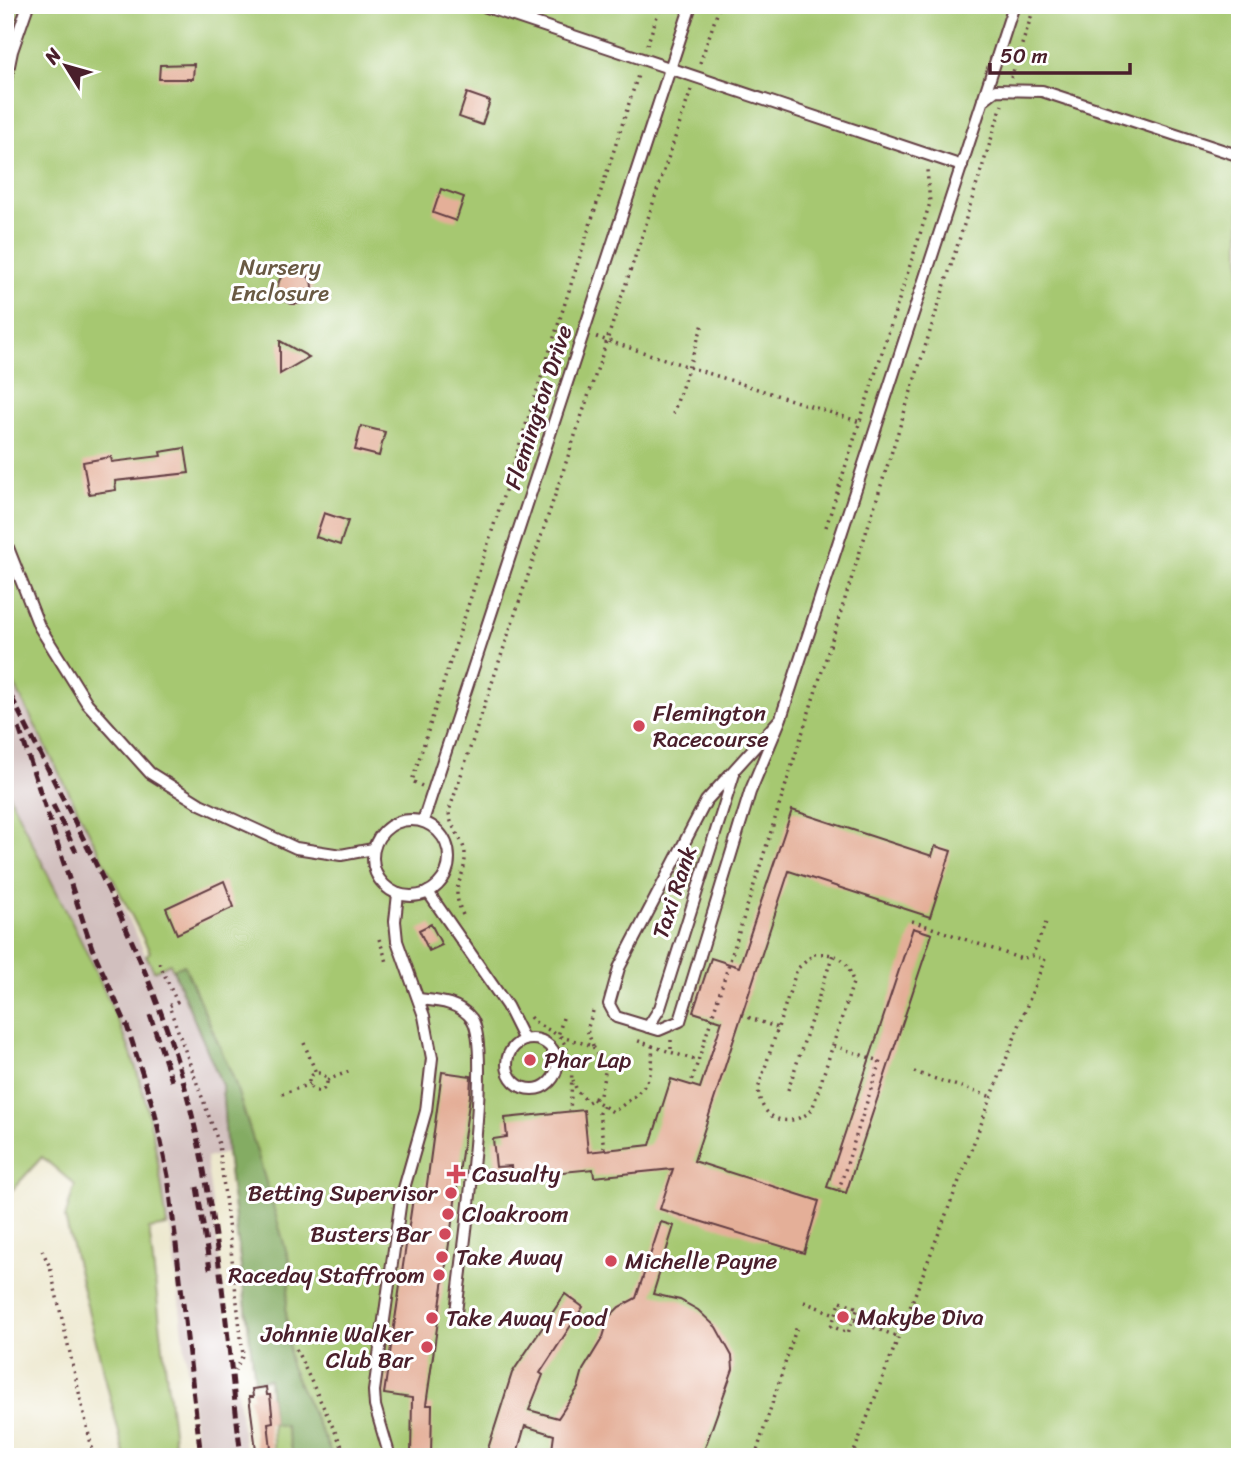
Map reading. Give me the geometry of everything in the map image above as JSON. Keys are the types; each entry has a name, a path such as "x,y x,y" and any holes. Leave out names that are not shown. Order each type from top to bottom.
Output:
{"lane":[{"path":"5,85 12,51 28,5"},
{"path":"481,5 962,166"},
{"name":"Flemington Drive","path":"423,821 691,5"},
{"path":"781,718 706,801 619,968 609,1004 616,1017 659,1030 680,1021 750,792 781,718 1014,5"},
{"path":"983,100 996,90 1042,91 1240,156"},
{"path":"5,540 39,625 87,703 150,773 200,804 296,848 341,855 373,849"},
{"name":"Taxi Rank","path":"648,1027 660,1007 736,768"},
{"path":"398,821 423,821 440,833 449,853 445,875 428,892 418,896 398,894 380,882 375,873 373,849 386,828 398,821"},
{"path":"428,892 507,1006 524,1040"},
{"path":"390,1457 375,1406 374,1391 401,1199 426,1111 430,1081 429,1036 419,999 397,941 395,921 398,894"},
{"path":"419,999 457,1006 471,1018 480,1037 481,1081 456,1313"},
{"path":"524,1040 540,1040 553,1051 556,1059 554,1076 541,1087 525,1088 508,1072 511,1050 524,1040"}],"path":[{"path":"453,798 412,781 662,5"},
{"path":"456,929 467,923 455,892 465,853 449,820 453,798 720,5"},
{"path":"692,1080 1035,5"},
{"path":"824,533 930,203 927,166 930,155"},
{"path":"673,414 704,321"},
{"path":"583,334 860,422"},
{"path":"852,1457 1045,960 1032,956 1022,959 912,921"},
{"path":"1032,956 1046,923"},
{"path":"814,954 833,954 850,969 853,983 834,1046 813,1110 794,1122 780,1122 762,1106 758,1089 797,969 814,954"},
{"path":"788,1090 833,954"},
{"path":"159,963 177,1002 169,1006 219,1144 243,1355 235,1370"},
{"path":"558,1036 567,1048 577,1091 588,1102 600,1095 605,1072 587,1030 597,999"},
{"path":"529,1015 536,1024 558,1036 593,1046"},
{"path":"741,1015 778,1028"},
{"path":"558,1036 563,1018"},
{"path":"628,1037 698,1061"},
{"path":"304,1043 316,1073"},
{"path":"593,1099 613,1112 637,1096 653,1069 652,1046"},
{"path":"834,1046 880,1061 839,1189"},
{"path":"327,1080 354,1070"},
{"path":"914,1072 992,1097"},
{"path":"310,1084 319,1090 326,1086 327,1080 322,1074 316,1073"},
{"path":"282,1094 310,1084 316,1073"},
{"path":"570,1111 572,1078"},
{"path":"603,1106 599,1113 604,1148"},
{"path":"42,1250 50,1267 94,1457"},
{"path":"841,1301 858,1308 854,1320 849,1333 831,1326 841,1301"},
{"path":"804,1302 835,1314"},
{"path":"854,1320 899,1337"},
{"path":"755,1457 797,1325"},
{"path":"296,1349 346,1457"}],"shaded area":[{"path":"5,666 59,768 153,971 170,962 222,1085 227,1153 206,1158 246,1457 198,1457 170,1226 167,1226 160,1167 90,962 5,786"}],"green space":[{"name":"Flemington Racecourse","path":"5,5 1240,5 1240,1457 274,1457 269,1379 255,1381 227,1153 222,1085 170,963 154,971 146,955 150,952 5,666"},
{"path":"5,786 111,1006 141,1083 157,1154 167,1226 149,1229 176,1457 125,1457 65,1218 75,1185 42,1157 5,1198"},
{"path":"184,965 233,1077 257,1152 291,1267 286,1310 290,1365 333,1457 294,1457 285,1426 273,1424 269,1379 255,1381 227,1153 222,1085 173,969"}],"building":[{"path":"194,64 193,79 159,79 160,65"},
{"path":"467,93 490,101 482,125 459,117"},
{"path":"441,189 464,197 456,221 433,213"},
{"path":"295,270 307,275 312,287 307,299 295,304 283,299 278,287 283,275"},
{"path":"280,341 309,357 280,374"},
{"path":"361,426 385,432 379,456 355,450"},
{"path":"185,448 189,473 115,481 116,490 89,494 83,462 111,457 112,462 161,456 160,452"},
{"path":"324,513 348,521 340,545 316,537"},
{"path":"792,810 932,856 935,846 951,851 930,917 789,871 694,1161 819,1201 804,1253 660,1209 673,1169 594,1177 593,1169 512,1177 511,1166 496,1167 493,1139 507,1137 505,1118 584,1110 588,1152 650,1145 671,1079 700,1088 722,1021 693,1012 711,958 739,967"},
{"path":"224,881 234,907 177,934 166,908"},
{"path":"431,924 442,945 429,951 419,930"},
{"path":"913,928 932,934 846,1193 827,1187"},
{"path":"442,1072 471,1076 470,1096 426,1405 432,1405 431,1457 411,1457 412,1398 384,1394 413,1198 425,1199"},
{"path":"661,1222 674,1226 653,1294 680,1300 698,1310 716,1327 732,1356 733,1369 702,1456 551,1457 554,1435 525,1426 516,1457 486,1455 512,1373 565,1294 583,1307 540,1373 543,1375 529,1410 558,1418 578,1388 583,1370 603,1337 609,1317 619,1307 636,1298"},
{"path":"266,1387 267,1395 270,1395 273,1422 268,1423 272,1457 257,1457 249,1397 253,1397 252,1389"}],"railway":[{"path":"5,684 130,938 152,990 187,1095 214,1229 241,1457"},
{"path":"19,728 92,948 127,1026 155,1113 168,1176 201,1457"},
{"path":"53,805 76,852"},
{"path":"150,1015 172,1081"},
{"path":"197,1187 210,1269"}],"place":[{"name":"Flemington Racecourse","path":"639,726"},
{"name":"Phar Lap","path":"530,1060"},
{"name":"Casualty","path":"456,1174"},
{"name":"Betting Supervisor","path":"451,1193"},
{"name":"Cloakroom","path":"448,1214"},
{"name":"Busters Bar","path":"445,1234"},
{"name":"Take Away","path":"442,1257"},
{"name":"Michelle Payne","path":"611,1261"},
{"name":"Raceday Staffroom","path":"439,1275"},
{"name":"Makybe Diva","path":"843,1317"},
{"name":"Take Away Food","path":"432,1318"},
{"name":"Johnnie Walker Club Bar","path":"427,1347"}],"park label":[{"name":"Nursery Enclosure","path":"280,280"}]}
